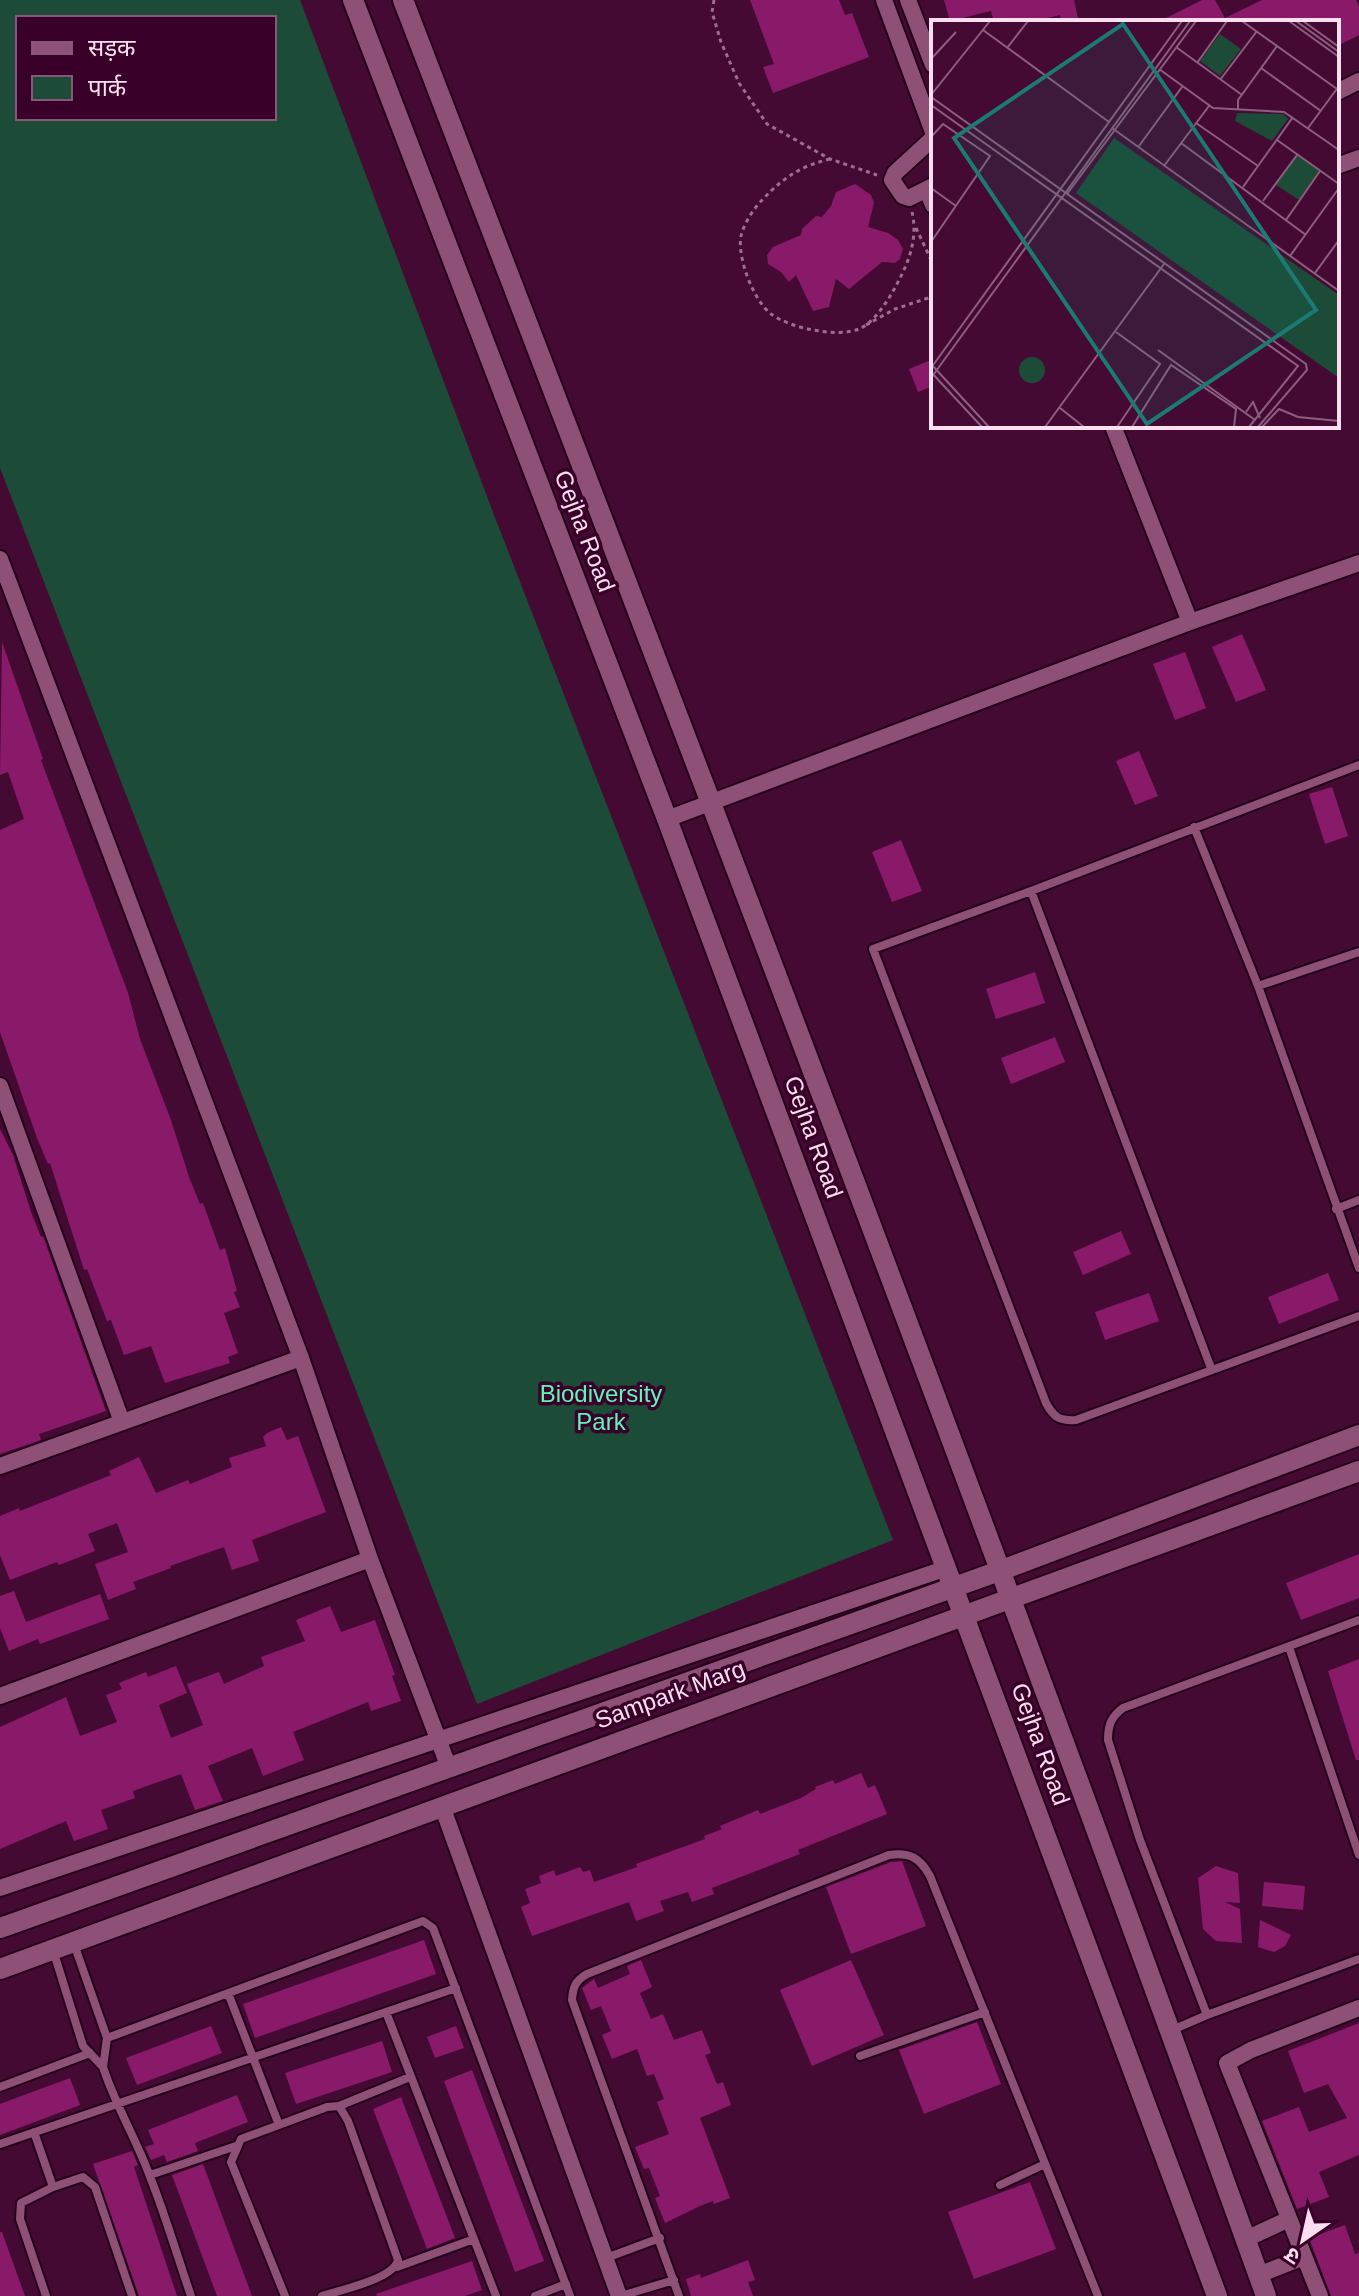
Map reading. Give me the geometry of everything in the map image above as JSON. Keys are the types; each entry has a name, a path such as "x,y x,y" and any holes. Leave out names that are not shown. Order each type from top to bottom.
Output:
{"street":[{"name":"Gejha Road","path":"353,0 667,819 1217,2296"},
{"name":"Gejha Road","path":"403,0 713,803 1002,1570 1266,2296"},
{"path":"884,0 931,129"},
{"path":"908,0 931,60"},
{"path":"1339,91 1359,81"},
{"path":"931,137 895,173 892,180 903,196 909,198 931,194"},
{"path":"1339,165 1359,158"},
{"path":"1114,428 1190,622"},
{"path":"0,559 301,1358 370,1559 449,1768"},
{"path":"667,819 1190,622 1359,563"},
{"path":"0,1086 122,1422"},
{"path":"0,1466 301,1358"},
{"name":"Sampark Marg","path":"0,1928 449,1768 950,1578 1002,1570 1359,1435"},
{"name":"Sampark Marg","path":"0,1969 1359,1471"},
{"path":"0,1696 370,1559"},
{"path":"0,1888 438,1742 950,1578"},
{"path":"442,1806 620,2296"},
{"path":"1320,2296 1227,2063 1251,2050 1359,2008"},
{"path":"1246,2239 1289,2219"},
{"path":"1258,2275 1304,2257"}],"lane":[{"path":"1359,765 873,949 1053,1416 1063,1421 1076,1420 1359,1316"},
{"path":"1194,827 1258,986 1359,1268"},
{"path":"1031,891 1211,1368"},
{"path":"1258,986 1359,952"},
{"path":"1336,1209 1359,1200"},
{"path":"1207,2015 1140,1840 1108,1740 1108,1726 1114,1715 1123,1708 1359,1620"},
{"path":"1289,1647 1359,1855"},
{"path":"679,2296 572,2000 573,1988 578,1979 889,1855 904,1853 923,1864 930,1876 1098,2296"},
{"path":"107,2038 423,1921 433,1928 570,2296"},
{"path":"73,1942 107,2038 103,2067"},
{"path":"53,1949 83,2046 103,2067 115,2103 127,2120 150,2175 191,2296"},
{"path":"1170,2031 1359,1959"},
{"path":"0,2144 456,1988"},
{"path":"228,1993 279,2125"},
{"path":"386,2012 496,2296"},
{"path":"860,2056 985,2012"},
{"path":"0,2087 90,2053"},
{"path":"285,2296 231,2162 236,2145 241,2139 327,2107 339,2106 410,2077"},
{"path":"339,2106 348,2121 397,2251 397,2267"},
{"path":"34,2132 53,2187"},
{"path":"150,2175 236,2145"},
{"path":"1000,2185 1045,2164"},
{"path":"46,2296 20,2219 21,2203 83,2177 95,2187 132,2296"},
{"path":"606,2258 660,2238"},
{"path":"322,2296 344,2292 397,2267 474,2239"},
{"path":"620,2296 674,2280"},
{"path":"535,2296 566,2284"}],"path":[{"path":"714,0 712,12 721,42 739,83 767,124 830,159 892,180"},
{"path":"830,159 806,165 777,184 755,207 741,236 743,263 754,292 770,313 802,328 830,332 859,329 895,309 931,295"},
{"path":"909,198 915,226 931,260"},
{"path":"859,329 882,310 902,275 914,245 915,226"}],"green space":[{"name":"Biodiversity Park","path":"0,0 300,0 494,515 893,1540 477,1704 0,468"}],"building":[{"path":"750,0 839,0 845,15 852,13 869,57 773,93 763,67 774,64"},
{"path":"944,0 1074,0 1078,18 1061,20 1060,15 1039,20 993,20 991,11 950,20"},
{"path":"1202,0 1215,0 1225,18 1262,0 1356,0 1359,35 1339,45 1339,20 1162,20"},
{"path":"855,184 871,195 874,203 868,227 888,233 898,240 903,249 900,259 895,263 882,262 849,289 836,279 829,307 813,311 796,275 789,282 768,264 767,255 773,247 801,235 802,229 816,216 822,217 831,206 836,192"},
{"path":"931,360 931,387 918,392 909,369"},
{"path":"1242,634 1266,690 1236,702 1212,647"},
{"path":"2,642 41,760 128,993 140,1039 189,1177 200,1204 203,1203 220,1250 225,1248 237,1291 234,1292 240,1307 224,1313 238,1353 228,1357 230,1363 165,1383 151,1346 124,1355 111,1320 107,1321 87,1269 84,1270 50,1163 37,1138 0,1032 0,830 24,819 8,772 0,775"},
{"path":"1185,652 1206,708 1175,720 1153,664"},
{"path":"1139,751 1158,796 1135,805 1116,761"},
{"path":"1332,787 1348,836 1325,844 1309,794"},
{"path":"901,840 922,891 892,902 872,852"},
{"path":"1035,972 1045,1003 996,1019 986,989"},
{"path":"1055,1037 1065,1062 1011,1084 1001,1058"},
{"path":"0,1129 13,1155 31,1212 43,1236 106,1411 39,1434 41,1440 0,1454"},
{"path":"1121,1231 1131,1254 1083,1275 1073,1252"},
{"path":"1328,1273 1339,1300 1279,1324 1268,1297"},
{"path":"1149,1293 1159,1321 1105,1340 1095,1312"},
{"path":"281,1427 287,1440 298,1436 326,1512 252,1540 259,1561 232,1570 224,1547 133,1582 136,1589 108,1600 95,1564 128,1552 117,1523 88,1534 95,1551 10,1580 0,1555 0,1516 111,1475 109,1471 139,1457 156,1493 188,1480 190,1484 232,1467 229,1458 266,1446 263,1437"},
{"path":"1359,1554 1359,1598 1301,1620 1286,1583"},
{"path":"14,1591 26,1622 100,1594 109,1619 40,1644 38,1639 9,1651 0,1628 0,1596"},
{"path":"330,1606 341,1632 375,1620 401,1701 371,1711 368,1702 293,1732 304,1760 263,1776 252,1748 208,1766 223,1801 195,1810 181,1774 133,1791 135,1798 101,1810 108,1829 74,1841 66,1821 0,1849 0,1727 66,1697 80,1736 117,1722 106,1695 122,1689 119,1683 146,1672 148,1677 176,1666 187,1693 159,1705 171,1738 203,1725 187,1684 219,1672 224,1684 264,1666 261,1657 305,1641 296,1620"},
{"path":"1359,1659 1359,1760 1356,1760 1328,1671"},
{"path":"861,1773 868,1788 875,1785 887,1814 798,1850 800,1854 712,1888 714,1894 692,1902 688,1892 660,1901 664,1911 636,1921 629,1902 532,1936 521,1907 530,1903 525,1889 541,1883 539,1876 554,1870 556,1876 580,1867 583,1872 590,1870 594,1882 705,1839 704,1836 722,1829 720,1826 758,1810 760,1814 801,1798 815,1787 833,1780 835,1784"},
{"path":"902,1861 926,1926 851,1954 826,1887 891,1862"},
{"path":"1216,1866 1238,1873 1240,1903 1225,1902 1240,1909 1242,1943 1216,1941 1203,1929 1198,1878"},
{"path":"1264,1882 1305,1886 1303,1910 1262,1906"},
{"path":"1260,1920 1291,1935 1285,1946 1274,1952 1258,1947"},
{"path":"424,1940 436,1974 255,2038 243,2004"},
{"path":"641,1960 652,1987 640,1993 651,2019 663,2014 674,2040 702,2030 711,2053 705,2055 717,2084 723,2082 731,2105 700,2118 730,2198 700,2206 665,2223 655,2198 660,2196 649,2168 644,2169 635,2147 669,2134 657,2102 664,2099 654,2074 647,2076 637,2049 612,2059 602,2035 611,2031 601,2006 591,2010 582,1988 594,1979 598,1988 630,1974 627,1966"},
{"path":"851,1960 884,2035 812,2066 780,1990"},
{"path":"977,2022 1001,2084 924,2114 899,2050"},
{"path":"1359,2023 1359,2155 1319,2172 1329,2197 1297,2209 1262,2121 1299,2107 1309,2132 1347,2118 1328,2084 1304,2093 1288,2051"},
{"path":"211,2026 222,2053 137,2085 126,2058"},
{"path":"456,2026 464,2048 435,2058 427,2037"},
{"path":"382,2041 392,2072 296,2104 285,2073"},
{"path":"472,2070 544,2261 515,2272 444,2081"},
{"path":"70,2078 80,2105 0,2135 0,2104"},
{"path":"237,2095 248,2122 195,2143 198,2151 167,2162 164,2155 151,2160 145,2147 154,2144 148,2130"},
{"path":"401,2097 455,2238 427,2249 373,2109"},
{"path":"132,2151 138,2165 134,2167 177,2296 139,2296 93,2164"},
{"path":"203,2164 252,2296 217,2296 172,2175"},
{"path":"1030,2182 1056,2249 974,2279 948,2212"},
{"path":"1345,2225 1355,2254 1359,2253 1359,2296 1331,2296 1309,2238"},
{"path":"2,2232 25,2296 0,2296"},
{"path":"748,2260 755,2280 748,2282 753,2296 691,2296 686,2279 700,2274 701,2278"},
{"path":"472,2261 482,2290 465,2296 376,2294"}]}
